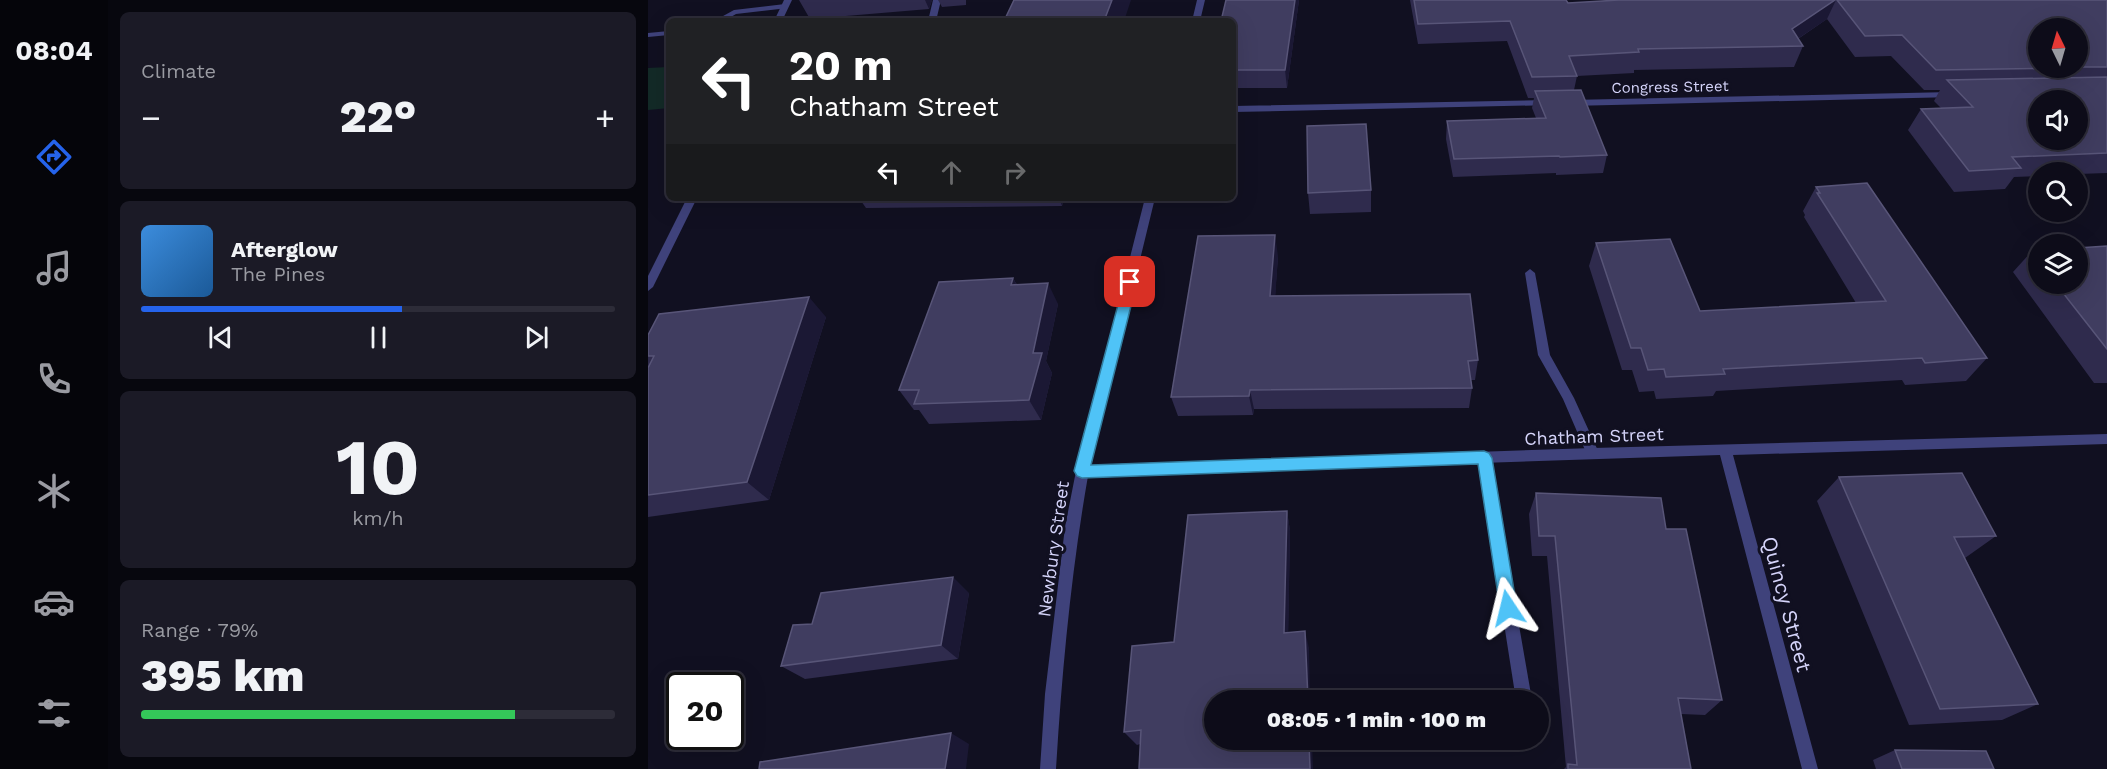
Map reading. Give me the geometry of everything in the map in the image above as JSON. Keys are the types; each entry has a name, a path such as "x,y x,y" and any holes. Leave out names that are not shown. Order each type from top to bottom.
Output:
{"street":[{"path":"933,18 937,0"},
{"path":"1197,18 1201,0"},
{"path":"723,18 734,12 787,3"},
{"path":"780,18 787,3"},
{"path":"648,35 666,33"},
{"name":"Congress Street","path":"1236,109 1963,95"},
{"path":"648,287 691,201"},
{"name":"Newbury Street","path":"1048,769 1053,694 1072,527 1082,471 1149,201"},
{"path":"1530,273 1544,355 1568,398 1593,453"},
{"name":"Chatham Street","path":"1082,471 1593,453 2107,439"},
{"name":"Quincy Street","path":"1725,450 1810,769"},
{"path":"1484,458 1522,690"}],"green space":[{"path":"666,67 666,108 648,110 648,68"}],"building":[{"path":"1014,0 1112,0 1105,18 1005,18"},
{"path":"1226,0 1295,0 1285,70 1236,70 1236,18 1222,18"},
{"path":"1414,0 1566,0 1568,3 1619,0 1835,0 1792,29 1803,46 1638,49 1639,52 1569,56 1577,76 1532,77 1510,21 1418,24"},
{"path":"1837,0 2107,0 2107,67 2088,67 2088,18 2028,18 2028,69 1936,70 1902,35 1865,36"},
{"path":"2107,77 2107,153 2012,157 2021,168 1969,171 1921,109 1973,107 1947,80"},
{"path":"1581,90 1607,155 1454,159 1447,121 1546,118 1535,91"},
{"path":"1366,124 1371,190 1308,193 1307,126"},
{"path":"1867,183 1987,358 1925,363 1922,358 1723,369 1725,374 1666,377 1664,369 1648,370 1641,348 1631,348 1596,243 1670,239 1700,311 1886,301 1817,193 1820,193 1816,187"},
{"path":"1275,235 1270,296 1470,294 1478,360 1468,361 1472,388 1250,390 1249,396 1171,397 1198,236"},
{"path":"2107,246 2107,349 2064,294 2088,294 2088,247"},
{"path":"1013,278 1011,285 1048,283 1033,353 1042,353 1029,400 914,404 919,390 899,390 939,282"},
{"path":"809,297 747,482 648,495 648,368 654,356 648,356 648,335 659,314"},
{"path":"1962,473 1996,536 1954,537 2038,704 1940,709 1839,477"},
{"path":"1536,493 1661,498 1666,529 1686,529 1722,700 1678,698 1691,769 1568,769 1568,764 1577,765 1555,536 1539,536"},
{"path":"1287,511 1284,633 1305,631 1308,690 1204,690 1204,750 1309,750 1310,769 1139,769 1141,730 1124,732 1132,646 1174,642 1188,515"},
{"path":"953,577 941,645 781,666 793,625 812,624 821,593"},
{"path":"951,733 945,769 759,769 760,762"},
{"path":"1895,750 1986,751 1994,769 1902,769"}],"route":[{"path":"1130,282 1082,471 1484,458 1508,608"}]}
